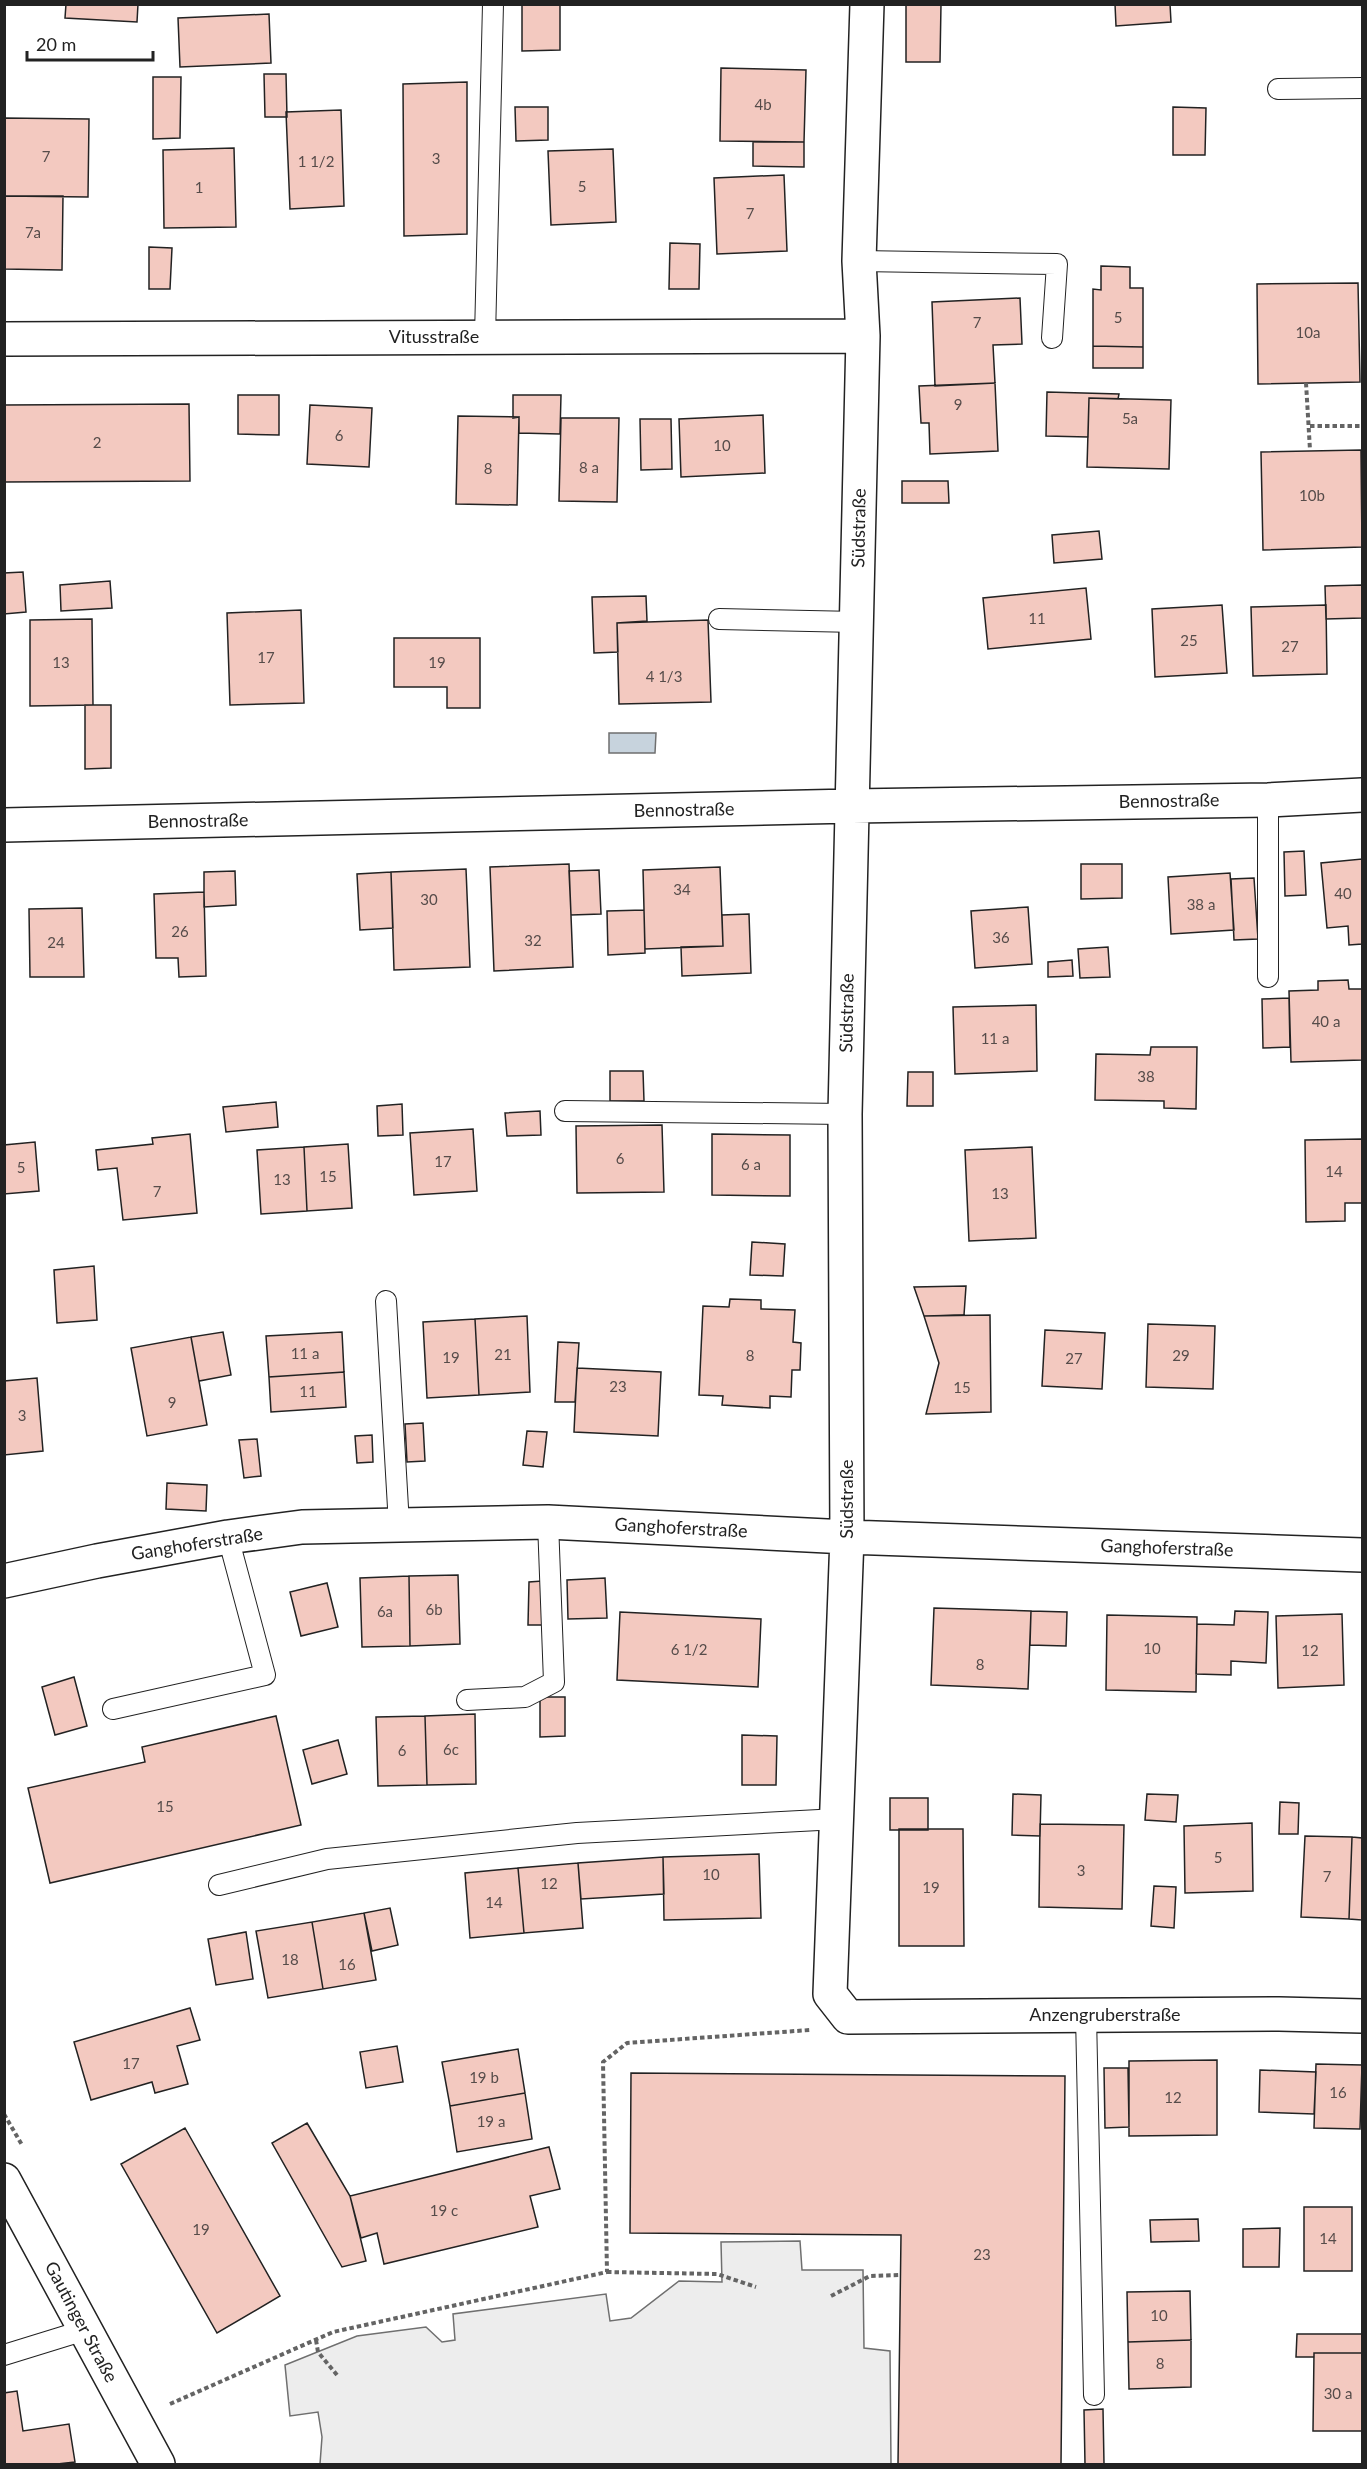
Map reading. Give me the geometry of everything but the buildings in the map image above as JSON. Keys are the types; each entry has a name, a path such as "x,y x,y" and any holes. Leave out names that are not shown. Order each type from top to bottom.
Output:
{"street":[{"name":"Südstraße","path":"848,2017 830,1994 847,1537 845,1114 862,336 859,261 867,4"},
{"name":"Vitusstraße","path":"4,339 862,336"},
{"name":"Bennostraße","path":"4,825 852,806 1268,800 1362,795"},
{"name":"Ganghoferstraße","path":"4,1581 228,1537 302,1527 548,1522 847,1537 1362,1555"},
{"name":"Anzengruberstraße","path":"848,2017 1362,2016"},
{"name":"Gautinger Straße","path":"4,2180 158,2464"}],"lane":[{"path":"485,337 493,4"},
{"path":"1278,89 1362,88"},
{"path":"859,261 1057,264 1052,338"},
{"path":"719,619 856,622"},
{"path":"1268,800 1268,977"},
{"path":"565,1111 845,1114"},
{"path":"386,1301 399,1525"},
{"path":"467,1700 525,1697 554,1682 548,1522"},
{"path":"113,1709 265,1675 228,1537"},
{"path":"219,1885 327,1859 577,1833 838,1819"},
{"path":"1086,2015 1094,2395"},
{"path":"4,2355 85,2330"}],"path":[{"path":"1306,383 1310,450"},
{"path":"1310,426 1362,426"},
{"path":"607,2272 603,2062 627,2043 814,2030 848,2017"},
{"path":"134,2420 333,2332 607,2272 717,2274 756,2287"},
{"path":"831,2296 870,2276 900,2276"},
{"path":"316,2340 318,2352 337,2375"}],"shaded area":[{"path":"609,733 656,733 655,753 609,753"},
{"path":"800,2241 802,2270 863,2270 864,2348 890,2351 891,2464 320,2464 322,2437 318,2412 290,2416 285,2365 357,2336 426,2327 442,2342 455,2340 453,2314 606,2294 610,2321 631,2318 679,2281 722,2282 721,2242"}]}
